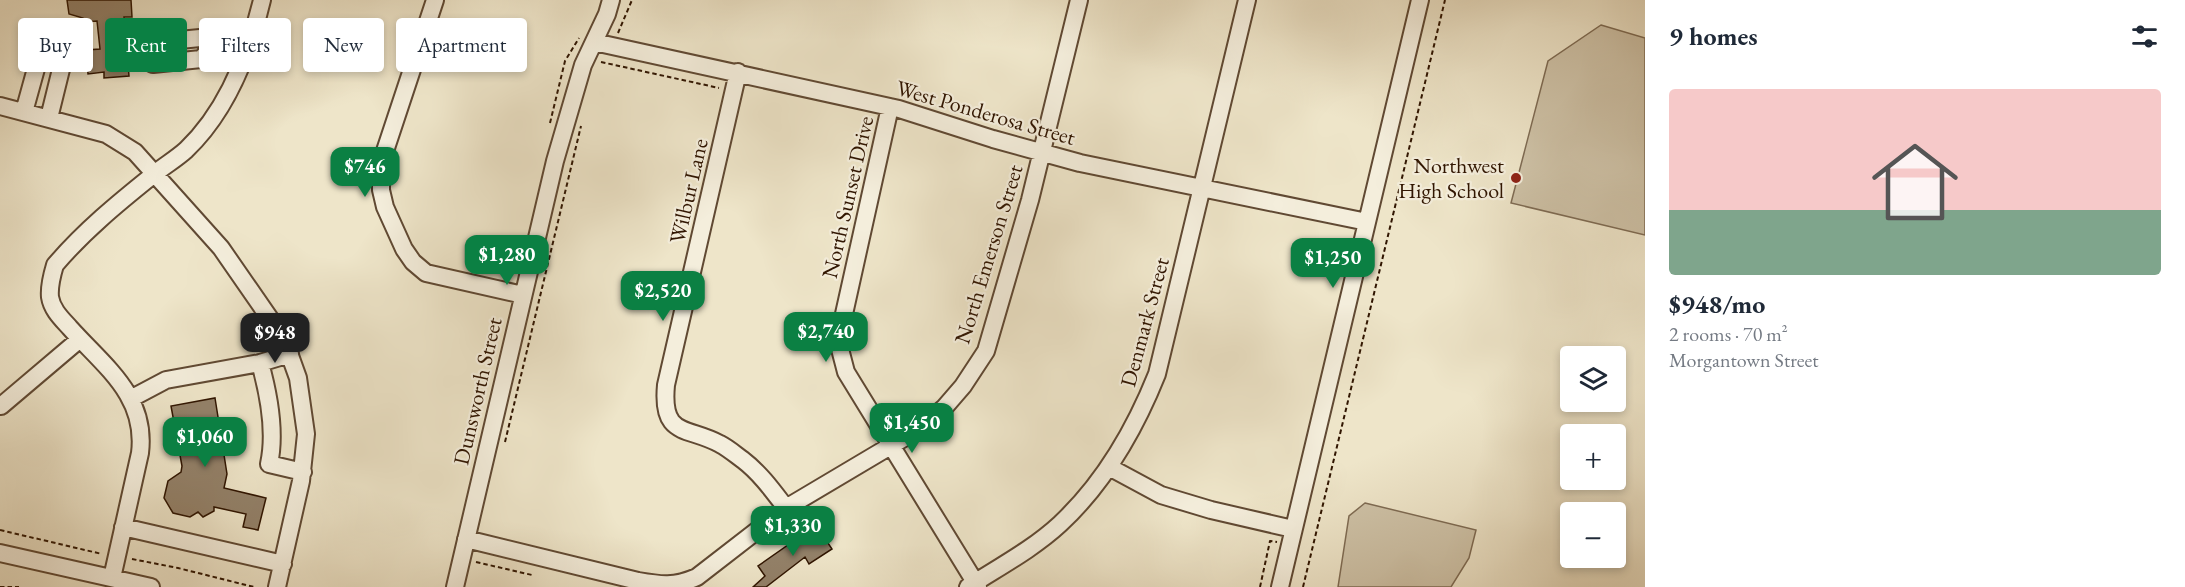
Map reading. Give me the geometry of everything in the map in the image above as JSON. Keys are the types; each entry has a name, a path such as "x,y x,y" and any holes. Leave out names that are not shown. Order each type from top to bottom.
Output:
{"street":[{"path":"257,18 262,0"},
{"path":"435,0 400,102 383,161 381,190 385,207 409,256 426,273 523,295"},
{"name":"Dunsworth Street","path":"454,587 555,161 583,65 612,0"},
{"name":"North Emerson Street","path":"466,539 638,581 663,585 682,584 697,577 786,508 919,429 944,408 963,386 987,351 1030,201 1079,0"},
{"name":"Denmark Street","path":"974,585 1060,524 1109,467 1135,423 1157,374 1247,0"},
{"path":"1280,587 1420,0"},
{"path":"24,112 45,36 63,39 67,45 49,118"},
{"name":"West Ponderosa Street","path":"594,42 890,107 1080,163 1367,222"},
{"path":"112,578 142,436 139,419 132,398 101,360 57,314 50,296 55,265 96,223 186,150 207,125 225,98 238,72"},
{"name":"Wilbur Lane","path":"738,72 666,385 664,405 670,418 682,431 720,444 746,462 766,482 786,508"},
{"path":"0,106 106,134 135,152 221,248 284,339 298,378 306,434 303,472 277,587"},
{"name":"North Sunset Drive","path":"890,107 842,323 840,349 846,372 974,585"},
{"path":"1,406 80,339"},
{"path":"132,398 166,380 260,363 290,354"},
{"path":"260,363 269,402 272,447 268,464 303,472"},
{"path":"1109,467 1161,495 1211,510 1293,529"},
{"path":"123,527 283,564"},
{"path":"0,553 88,580 112,578 149,587"}],"path":[{"path":"598,69 622,26 632,0"},
{"path":"1303,587 1445,0"},
{"path":"601,62 722,89"},
{"path":"503,448 583,119"},
{"path":"473,570 475,561 532,575"},
{"path":"0,587 19,587"}],"shaded area":[{"path":"1601,25 1645,38 1645,235 1511,203 1548,61"},
{"path":"1365,503 1476,530 1469,558 1451,587 1338,587 1349,516"}],"building":[{"path":"67,0 131,0 132,17 105,18 105,72 129,72 129,76 104,78 104,72 88,74 88,72 93,72 93,50 100,49 97,21 93,21 93,18 69,14"},
{"path":"215,398 227,474 224,488 266,498 258,530 243,527 246,514 214,507 214,511 203,517 198,512 190,517 173,513 164,498 168,481 181,472 182,466 171,406"},
{"path":"808,531 814,539 822,534 832,549 809,564 805,557 766,587 753,587 765,576 758,566"}],"place":[{"name":"Northwest High School","path":"1516,178"}]}
